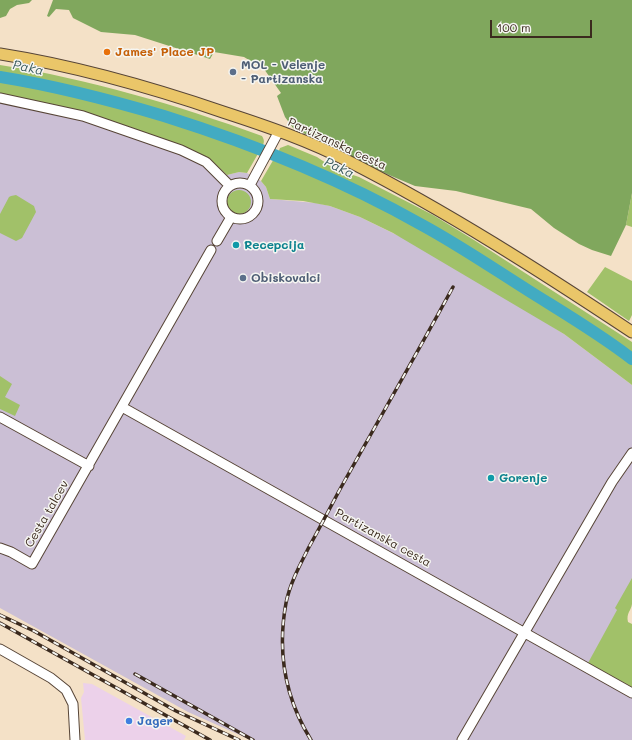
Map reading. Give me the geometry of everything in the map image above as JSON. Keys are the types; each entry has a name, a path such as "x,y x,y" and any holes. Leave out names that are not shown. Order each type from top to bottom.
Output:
{"main road":[{"name":"Partizanska cesta","path":"0,54 100,74 186,98 279,131 349,161 446,214 557,282 632,332"}],"street":[{"path":"0,98 83,116 181,150 206,162 230,186"},
{"path":"250,185 279,131"},
{"path":"240,183 250,185 257,194 259,202 257,210 246,219 237,220 224,211 222,203 224,193 230,186 240,183"},
{"path":"217,241 231,217"},
{"path":"0,418 89,466 211,250"},
{"name":"Partizanska cesta","path":"122,407 632,693"},
{"path":"462,740 612,482 632,453"},
{"name":"Cesta talcev","path":"0,548 11,552 32,564 89,466"},
{"path":"0,649 51,678 66,690 73,704 75,740"}],"shaded area":[{"path":"0,96 204,156 212,161 227,175 239,172 247,173 261,181 266,187 270,199 316,203 330,206 360,217 411,242 537,317 564,334 632,385 632,584 589,663 632,687 632,740 251,740 188,712 0,608"},
{"path":"83,683 92,684 186,736 184,740 85,740 81,698 84,692"}],"green space":[{"path":"0,0 32,0 29,3 17,5 10,9 6,16 0,18"},
{"path":"53,0 632,0 632,193 626,225 611,256 579,244 554,228 531,209 456,191 415,186 389,175 293,128 285,117 277,96 281,93 264,69 244,57 214,52 210,59 135,35 101,32 73,18 69,10 56,9 49,17 47,16"},
{"path":"0,65 100,85 132,94 198,114 262,136 264,143 262,147 198,124 100,95 0,74"},
{"path":"0,80 66,93 164,119 259,152 247,173 239,172 227,175 212,161 204,156 0,95"},
{"path":"288,145 317,157 335,169 359,177 433,215 474,240 632,342 632,355 461,245 403,211 337,179 278,153 280,148"},
{"path":"275,157 361,196 424,228 453,245 604,342 632,363 632,385 564,334 393,233 360,217 330,206 303,201 270,199 266,187 261,181"},
{"path":"239,190 248,193 251,202 248,211 239,214 230,211 227,202 230,193"},
{"path":"632,193 632,227 626,225"},
{"path":"16,195 34,206 36,212 22,238 16,241 0,233 0,214 9,197"},
{"path":"605,267 632,281 632,315 629,321 587,292"},
{"path":"0,376 12,384 5,397 20,405 15,416 0,409"},
{"path":"632,578 632,604 628,614 628,622 632,624 632,687 588,663 617,610 615,608"}],"waterway":[{"name":"Paka","path":"0,77 83,94 164,116 230,138 296,164 360,192 436,233 582,324 632,359"}],"railway":[{"path":"311,740 295,708 285,674 282,639 283,621 290,588 302,561 339,491 453,287"},
{"path":"0,615 34,631 176,711 239,740"},
{"path":"0,623 210,740"},
{"path":"135,674 253,740"}],"place":[{"name":"James' Place JP","path":"107,52"},
{"name":"MOL - Velenje - Partizanska","path":"233,72"},
{"name":"Recepcija","path":"236,245"},
{"name":"Obiskovalci","path":"243,278"},
{"name":"Gorenje","path":"491,478"},
{"name":"Jager","path":"129,721"}]}
